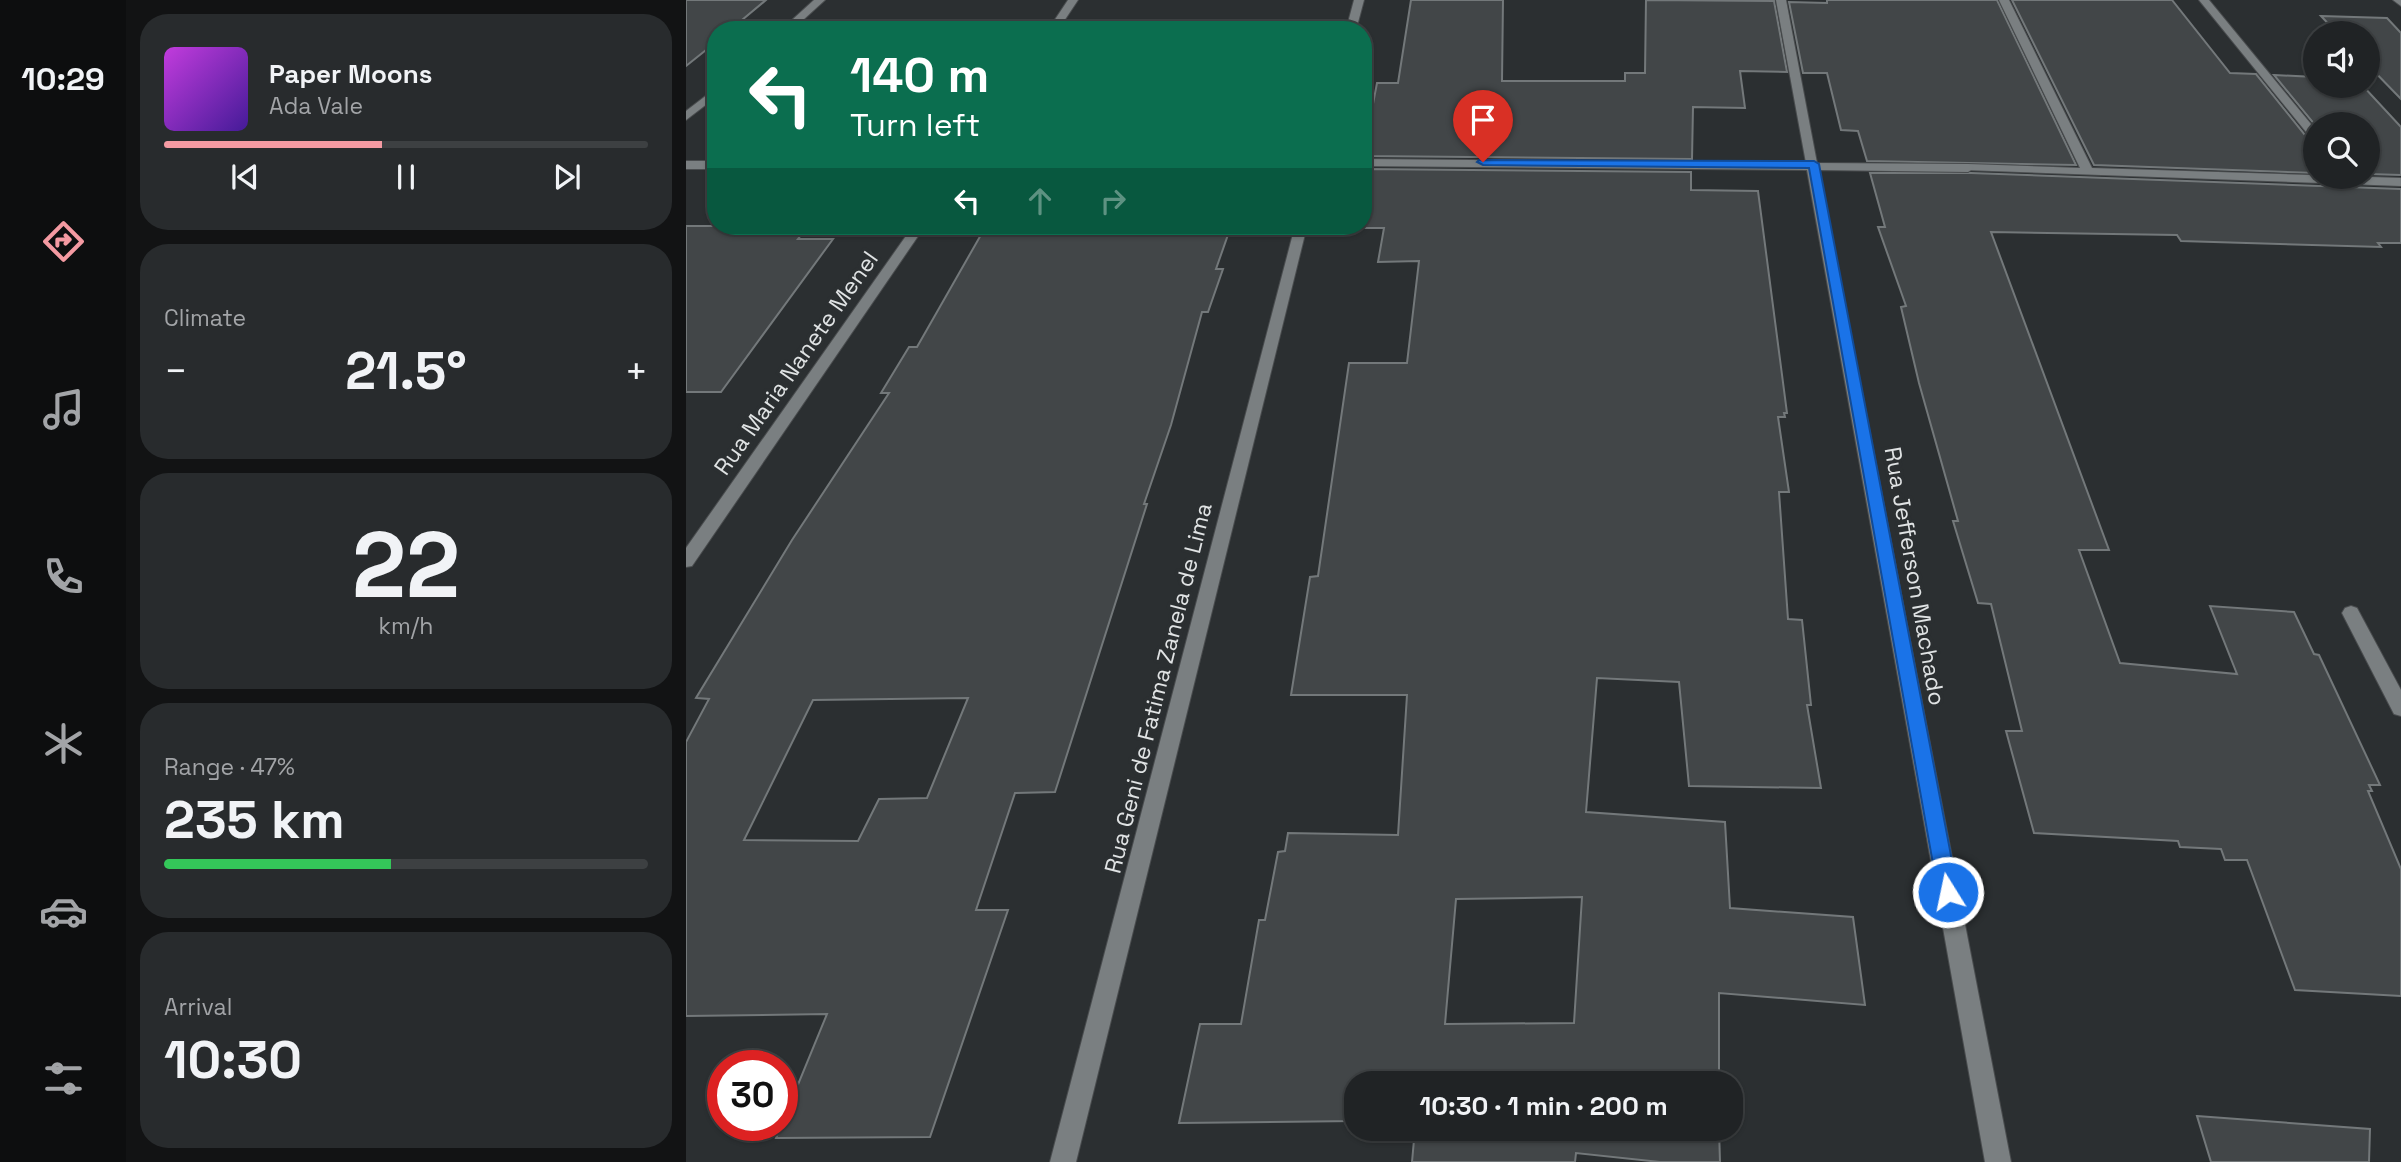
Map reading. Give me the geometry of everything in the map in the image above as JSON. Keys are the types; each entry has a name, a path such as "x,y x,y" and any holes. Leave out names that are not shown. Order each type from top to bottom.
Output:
{"street":[{"path":"796,21 820,0"},
{"path":"1059,21 1073,0"},
{"path":"1353,21 1359,0"},
{"name":"Rua Jefferson Machado","path":"1782,0 1998,1162"},
{"path":"2004,0 2087,171"},
{"path":"2204,0 2303,121"},
{"path":"686,117 707,99"},
{"path":"1372,162 1814,164 2303,177"},
{"path":"686,165 707,165"},
{"path":"2380,180 2401,182"},
{"name":"Rua Maria Nanete Menel","path":"686,561 913,235"},
{"name":"Rua Geni de Fatima Zanela de Lima","path":"1063,1162 1299,235"},
{"path":"2351,613 2401,708"}],"building":[{"path":"686,0 766,0 741,21 707,21 707,49 686,66"},
{"path":"1411,0 1503,0 1502,81 1625,81 1625,73 1645,73 1646,0 1774,1 1787,72 1740,71 1745,108 1693,107 1692,159 1372,156 1372,109 1377,83 1398,83"},
{"path":"1827,0 1997,0 2076,165 1867,161 1858,131 1841,130 1827,73 1803,73 1789,2 1827,3"},
{"path":"2012,0 2172,0 2230,73 2256,74 2303,133 2303,173 2094,165"},
{"path":"2321,16 2387,18 2401,33 2401,99 2380,77 2380,21 2326,21"},
{"path":"2274,75 2303,76 2303,98 2374,98 2401,127 2401,175 2380,174 2380,112 2304,112"},
{"path":"1372,169 1691,172 1691,190 1758,191 1787,413 1784,413 1785,417 1778,417 1789,492 1779,492 1788,619 1802,620 1811,705 1807,705 1821,788 1689,786 1679,682 1597,678 1586,812 1725,822 1730,908 1853,917 1865,1005 1719,993 1719,1071 1344,1071 1344,1121 1179,1123 1200,1024 1241,1024 1259,920 1265,920 1278,852 1285,851 1288,833 1398,835 1407,695 1291,695 1310,577 1318,576 1349,363 1407,363 1419,261 1378,262 1384,228 1372,228","holes":["1582,897 1574,1023 1445,1024 1456,899"]},
{"path":"1870,173 1971,173 2303,185 2303,189 2401,189 2401,243 2378,243 2381,247 2181,241 2177,235 1991,232 2109,550 2079,550 2120,663 2237,674 2210,606 2294,612 2314,654 2319,655 2380,785 2369,785 2372,791 2368,791 2401,869 2401,996 2295,990 2247,860 2225,860 2221,849 2180,847 2178,841 2034,833 2006,731 2022,731 1991,604 1978,603 1953,521 1958,521 1919,383 1901,307 1906,306 1878,227 1885,227"},
{"path":"686,226 707,226 707,235 801,235 798,239 833,239 721,392 686,392"},
{"path":"981,235 1228,235 1216,269 1223,269 1208,312 1202,312 1171,425 1144,504 1147,504 1055,792 1015,793 976,910 1008,910 930,1137 798,1138 798,1085 827,1014 686,1016 686,742 709,699 696,698 792,540 889,393 881,393 909,347 917,347","holes":["968,698 927,798 879,799 858,841 744,840 813,700"]},
{"path":"2197,1116 2370,1129 2369,1162 2211,1162"},
{"path":"1414,1141 1719,1141 1720,1162 1660,1162 1576,1153 1575,1162 1412,1162"}],"route":[{"path":"1483,162 1814,164 1948,892"}]}
